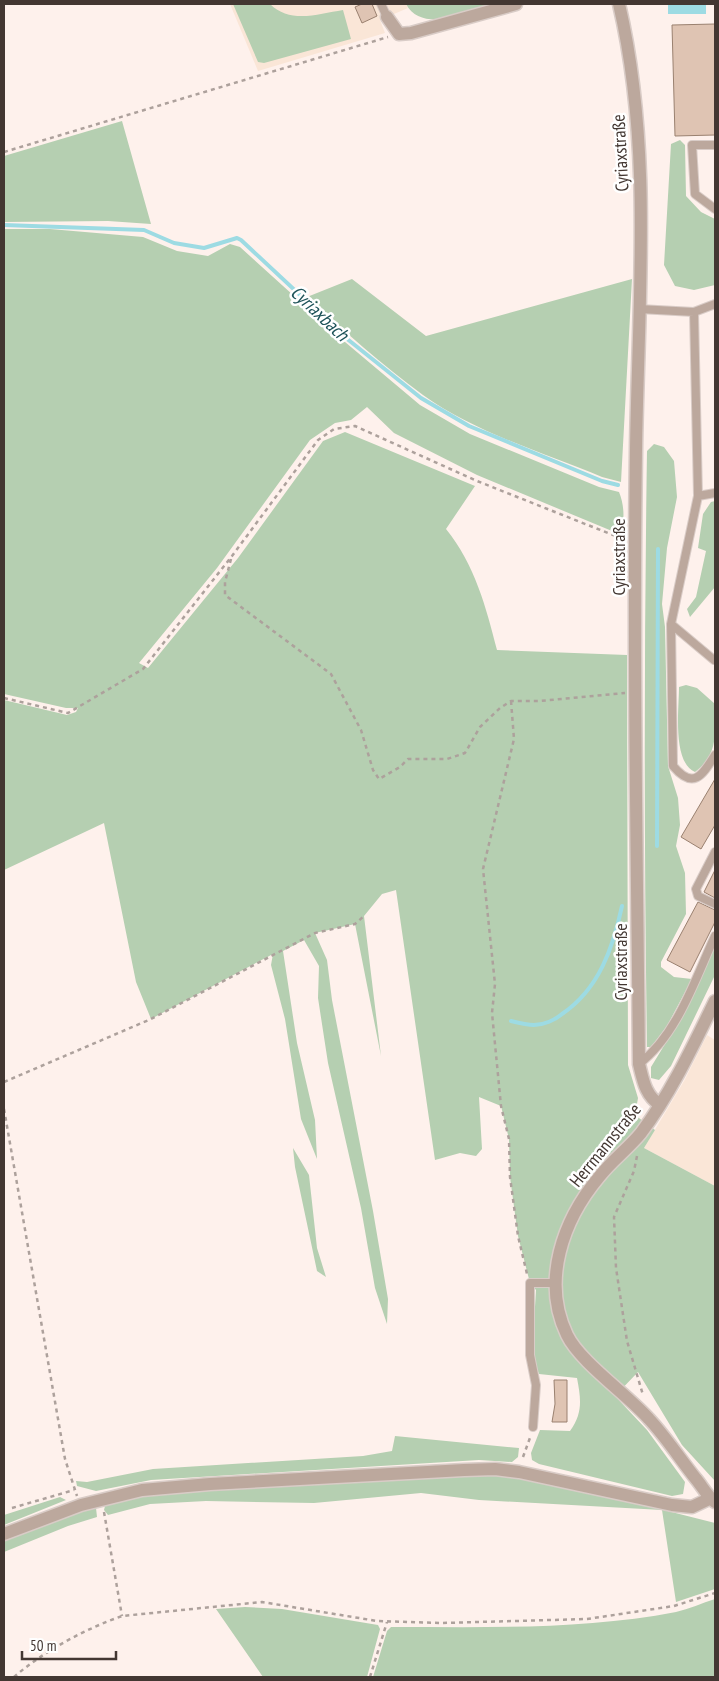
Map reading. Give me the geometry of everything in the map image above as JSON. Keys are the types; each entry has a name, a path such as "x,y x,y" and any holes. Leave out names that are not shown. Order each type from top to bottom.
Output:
{"street":[{"path":"387,17 399,34 411,33 516,4"},
{"name":"Cyriaxstraße","path":"618,4 629,63 639,152 636,544 639,1064 645,1088 652,1100 660,1105"},
{"name":"Herrmannstraße","path":"713,1500 650,1419 577,1350 567,1336 560,1318 556,1283 558,1251 576,1211 600,1175 640,1134 660,1105 715,1001"},
{"path":"4,1534 81,1504 142,1490 180,1486 495,1469 576,1483 672,1505 692,1507 713,1500"}],"lane":[{"path":"381,4 387,17"},
{"path":"715,145 692,145 696,194 715,209"},
{"path":"639,310 694,312 715,304"},
{"path":"694,312 698,496 671,624 673,766 679,774 696,779 701,776 715,755"},
{"path":"698,496 715,493"},
{"path":"671,624 714,660"},
{"path":"715,852 696,888 698,896 715,904"},
{"path":"639,1064 654,1052 671,1027 715,936"},
{"path":"533,1427 536,1385 530,1355 530,1283 556,1283"}],"path":[{"path":"4,152 399,34"},
{"path":"4,698 68,713 142,669 232,556 318,440 334,429 355,426 477,481 636,544"},
{"path":"232,556 225,582 225,596 332,674 360,730 373,770 379,779 400,767 408,759 447,759 465,753 480,727 500,708 511,701 540,701 636,694"},
{"path":"511,701 514,739 483,869 495,984 492,1013 501,1106 510,1140 510,1177 518,1236 530,1283"},
{"path":"4,1082 151,1019 315,933 355,924 364,916"},
{"path":"4,1109 65,1458 74,1490 81,1504"},
{"path":"640,1134 634,1171 614,1217 616,1268 627,1341 644,1398"},
{"path":"523,1457 533,1427"},
{"path":"12,1508 74,1490"},
{"path":"102,1499 122,1616"},
{"path":"14,1677 71,1639 122,1616 262,1602 387,1622 442,1623 587,1619 674,1606 715,1593"},
{"path":"370,1677 372,1663 387,1622"}],"shaded area":[{"path":"230,4 406,4 408,8 380,20 385,33 258,71"},
{"path":"707,1035 715,1040 715,1186 644,1148 684,1081"}],"green space":[{"path":"233,4 270,4 286,14 295,16 343,10 351,39 264,63 258,62"},
{"path":"406,4 498,4 462,15 436,19 424,18 414,13"},
{"path":"122,121 151,224 108,221 4,222 4,156"},
{"path":"680,140 685,145 686,196 701,212 715,219 715,285 694,290 675,286 664,265 671,144"},
{"path":"4,229 50,229 143,237 177,251 208,256 230,244 240,247 345,342 420,405 470,434 599,487 619,492 622,501 623,522 621,531 612,531 477,475 394,433 367,407 351,420 335,423 310,440 217,568 139,663 148,668 238,558 323,441 345,432 475,486 446,529 465,557 472,572 484,602 497,650 627,655 628,1065 638,1098 635,1115 655,1130 644,1148 715,1186 715,1481 682,1445 638,1372 615,1396 647,1430 685,1482 683,1494 672,1496 539,1464 532,1460 531,1453 540,1430 570,1431 574,1424 580,1406 577,1378 539,1374 532,1357 536,1290 530,1283 518,1236 510,1177 509,1139 501,1106 479,1097 482,1149 476,1156 460,1153 435,1160 396,890 382,894 364,916 381,1056 355,924 315,933 327,960 332,1000 388,1299 387,1324 375,1288 361,1208 328,1063 318,998 319,966 304,940 283,951 297,1043 315,1120 317,1159 301,1119 285,1019 271,965 273,954 151,1019 136,982 104,823 4,870 4,700 67,715 76,712 78,708 66,708 4,694"},
{"path":"352,279 426,336 632,279 621,482 602,477 487,431 443,408 408,384 307,297"},
{"path":"654,444 664,447 674,461 677,497 667,548 662,604 665,627 668,766 678,798 680,825 676,846 685,873 686,914 661,962 661,967 674,977 692,979 667,1026 651,1047 647,1047 645,824 646,526 647,451"},
{"path":"715,501 715,587 690,617 687,609 696,597 706,551 698,548 703,514 711,502"},
{"path":"686,685 697,688 715,704 715,734 712,750 703,765 695,772 683,758 678,734 679,687"},
{"path":"715,946 715,975 671,1066 659,1080 651,1078 651,1067 673,1031"},
{"path":"293,1148 309,1175 317,1248 326,1277 317,1271 295,1167"},
{"path":"395,1436 519,1448 518,1457 512,1462 479,1460 151,1480 96,1491 77,1486 76,1481 87,1482 153,1469 363,1456 392,1451"},
{"path":"495,1474 517,1476 628,1501 715,1523 715,1589 676,1602 662,1510 479,1500 421,1493 314,1503 206,1501 150,1504 108,1515 104,1510 106,1502 150,1493"},
{"path":"60,1497 66,1500 4,1525 4,1515"},
{"path":"90,1508 96,1508 97,1517 68,1526 4,1552 4,1540"},
{"path":"715,1599 715,1677 373,1677 387,1631 391,1627 498,1627 605,1622 676,1612"},
{"path":"245,1607 282,1609 378,1625 380,1629 367,1677 263,1677 216,1609"}],"water":[{"path":"668,4 706,4 706,14 668,14"}],"building":[{"path":"362,4 372,4 377,16 362,23 355,7"},
{"path":"715,24 715,135 675,136 672,25"},
{"path":"715,779 715,825 701,849 681,837"},
{"path":"715,870 715,898 704,892"},
{"path":"698,902 715,910 715,922 690,972 667,960"},
{"path":"554,1380 567,1380 567,1422 552,1422 555,1404"}],"waterway":[{"name":"Cyriaxbach","path":"4,225 144,230 174,243 204,248 237,238 346,338 421,398 469,426 602,481 618,485"},
{"path":"657,846 658,549"},
{"path":"511,1021 529,1025 542,1024 556,1018 575,1004 595,980 609,952 622,906"}]}
